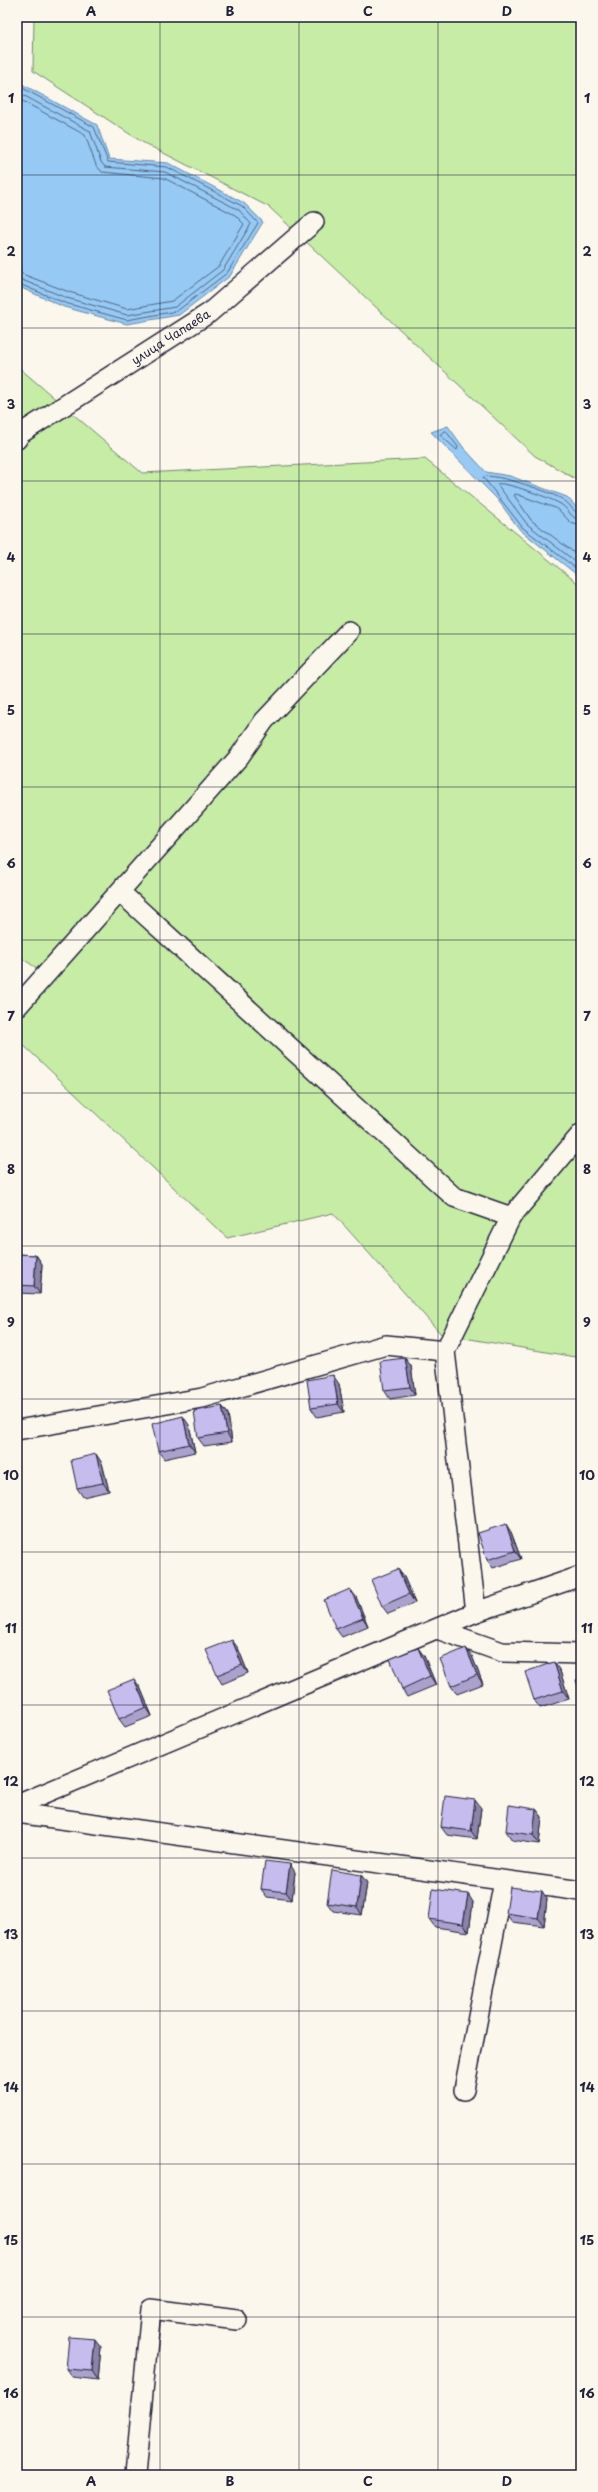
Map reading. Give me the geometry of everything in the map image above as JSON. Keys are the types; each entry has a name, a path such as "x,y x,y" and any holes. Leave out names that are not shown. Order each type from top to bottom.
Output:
{"street":[{"name":"улица Чапаева","path":"17,439 20,434 209,313 314,222"},
{"path":"17,1007 239,757 264,721 349,631"},
{"path":"120,892 454,1197 511,1217"},
{"path":"476,1612 445,1351 511,1217 581,1134"},
{"path":"17,1430 202,1398 386,1345 445,1351"},
{"path":"17,1805 476,1612 581,1576"},
{"path":"437,1628 502,1652 581,1654"},
{"path":"17,1813 581,1891"},
{"path":"464,2090 504,1880"},
{"path":"135,2475 151,2309 237,2320"}],"green space":[{"path":"34,17 581,17 581,482 535,456 269,207 142,142 33,71"},
{"path":"17,366 142,473 425,459 581,586 581,1355 575,1357 441,1334 333,1213 227,1238 17,1039 17,995 41,971 17,955"}],"water":[{"path":"17,41 20,83 97,125 109,159 168,163 244,203 263,222 230,276 179,315 127,324 64,307 17,286"},
{"path":"448,426 463,447 486,472 510,476 567,497 581,512 581,578 520,530 497,499 431,432"}],"building":[{"path":"17,1254 36,1255 34,1286 17,1285"},
{"path":"405,1358 410,1387 384,1390 380,1361"},
{"path":"333,1375 338,1404 311,1408 307,1380"},
{"path":"222,1406 227,1433 198,1438 194,1411"},
{"path":"183,1416 189,1444 158,1451 152,1424"},
{"path":"96,1454 103,1483 77,1488 71,1460"},
{"path":"506,1524 515,1551 487,1560 478,1533"},
{"path":"398,1569 409,1594 382,1606 371,1580"},
{"path":"350,1589 363,1618 336,1629 324,1600"},
{"path":"232,1640 242,1665 217,1675 206,1650"},
{"path":"418,1648 430,1676 402,1689 390,1659"},
{"path":"466,1648 477,1675 451,1686 440,1659"},
{"path":"554,1662 563,1691 534,1700 525,1672"},
{"path":"581,1678 581,1696 576,1680"},
{"path":"134,1679 146,1707 119,1719 107,1690"},
{"path":"445,1796 475,1800 471,1831 441,1827"},
{"path":"509,1805 536,1809 533,1835 506,1831"},
{"path":"265,1861 290,1864 286,1892 261,1889"},
{"path":"332,1870 361,1875 357,1907 327,1903"},
{"path":"510,1887 542,1891 538,1918 506,1913"},
{"path":"433,1889 468,1894 463,1924 429,1919"},
{"path":"69,2337 95,2339 92,2371 66,2369"}]}
